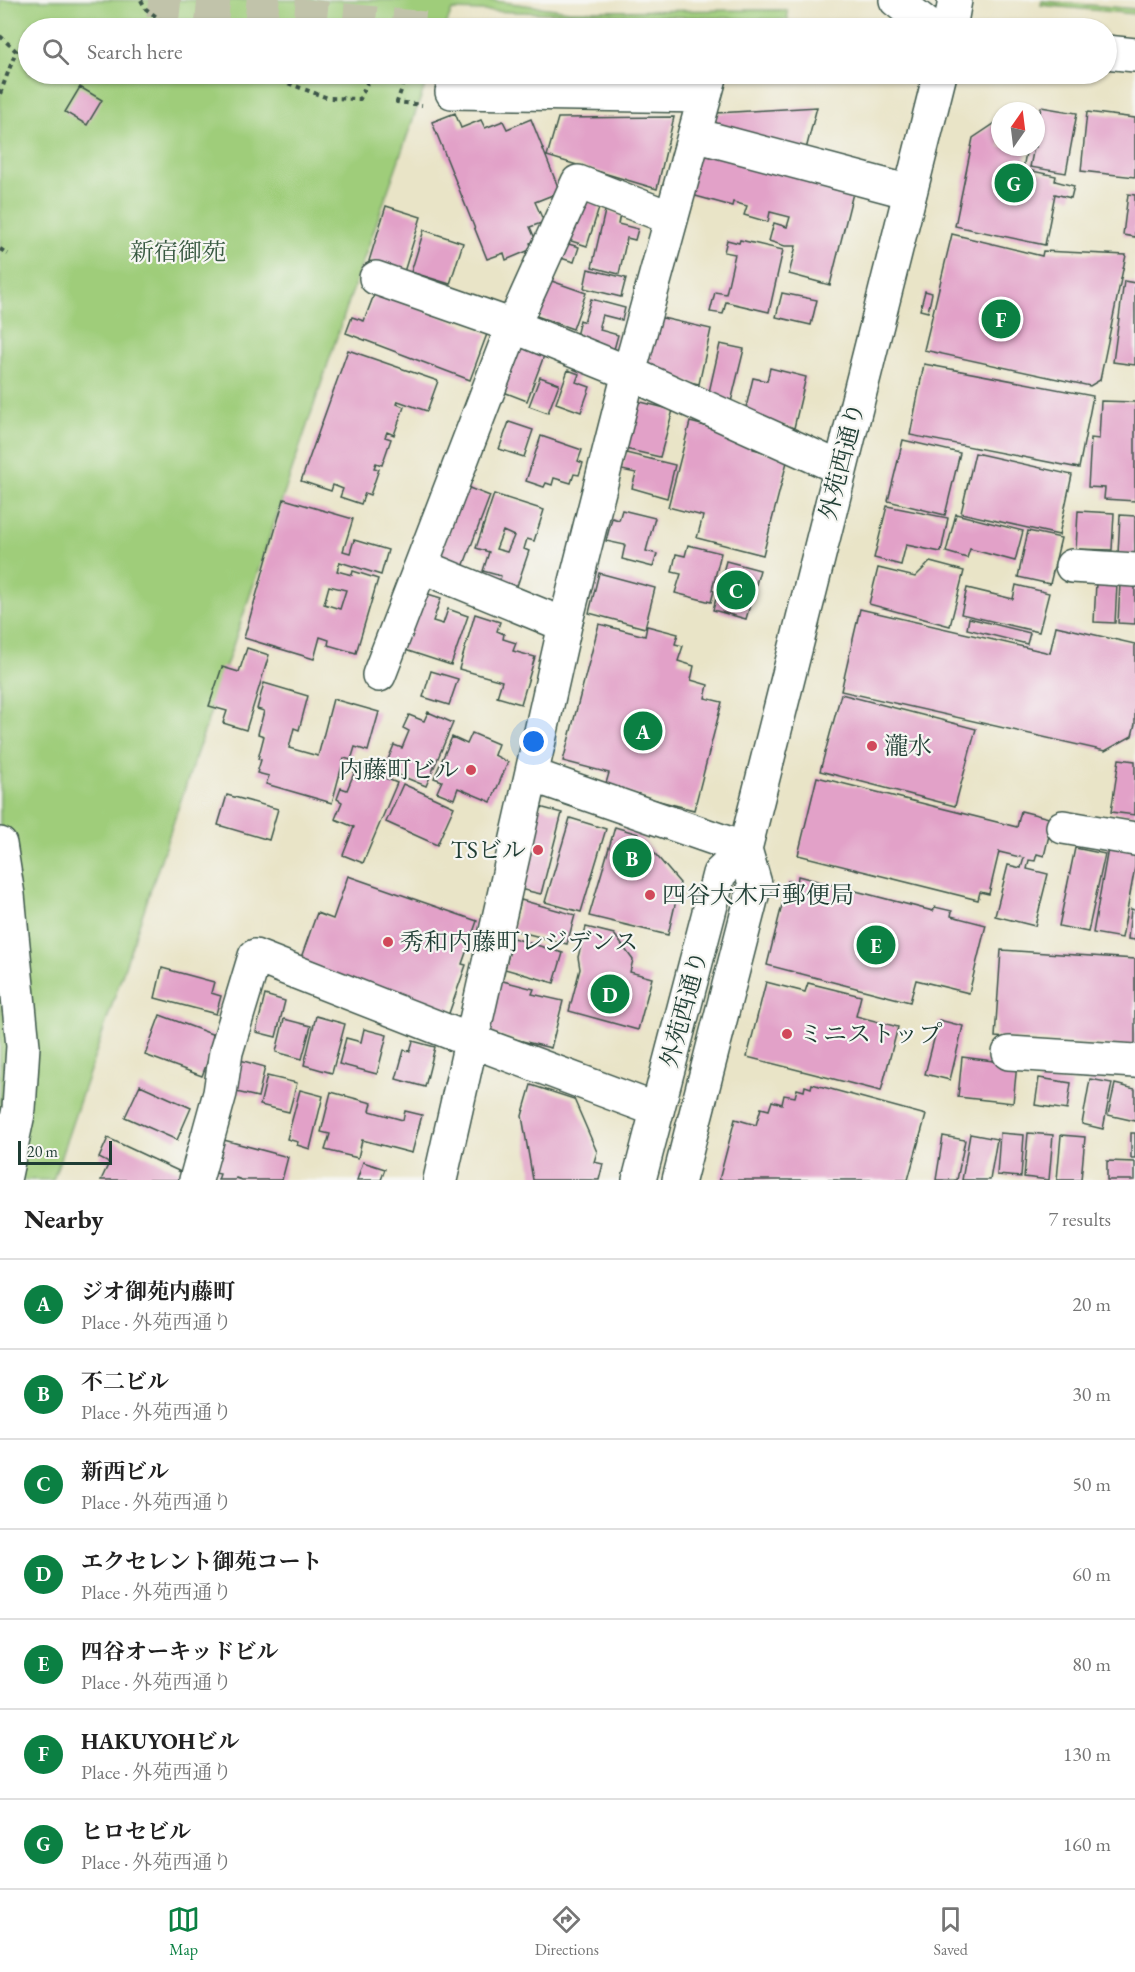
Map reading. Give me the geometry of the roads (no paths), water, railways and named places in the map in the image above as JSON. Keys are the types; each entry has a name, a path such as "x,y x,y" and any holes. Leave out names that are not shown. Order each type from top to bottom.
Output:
{"main road":[{"path":"896,0 918,18"},
{"path":"952,18 955,0"},
{"path":"1117,53 1135,55"},
{"name":"外苑西通り","path":"679,1180 755,884 745,849 937,84"},
{"path":"440,1180 566,625 629,373 708,85 452,92"},
{"path":"695,135 910,192"},
{"path":"379,675 513,326 578,182 671,218"},
{"path":"376,278 513,326 629,373 840,468"},
{"path":"422,566 566,625"},
{"path":"1072,566 1135,570"},
{"path":"532,775 745,849"},
{"path":"1063,827 1135,838"},
{"path":"0,843 11,924 22,1046 19,1108 4,1180"},
{"name":"外苑西通り","path":"639,1180 719,874 745,849"},
{"path":"196,1180 220,1093 226,1052 255,956 657,1110"},
{"path":"1009,1053 1135,1060"}],"tunnel":[{"path":"148,0 326,18"}],"place":[{"name":"ヒロセビル","path":"1014,183"},
{"name":"HAKUYOHビル","path":"1001,319"},
{"name":"新西ビル","path":"736,590"},
{"name":"ジオ御苑内藤町","path":"643,731"},
{"name":"瀧水","path":"872,746"},
{"name":"内藤町ビル","path":"471,770"},
{"name":"TSビル","path":"538,850"},
{"name":"不二ビル","path":"632,858"},
{"name":"四谷大木戸郵便局","path":"650,895"},
{"name":"秀和内藤町レジデンス","path":"388,942"},
{"name":"四谷オーキッドビル","path":"876,945"},
{"name":"エクセレント御苑コート","path":"610,994"},
{"name":"ミニストップ","path":"787,1034"}],"park label":[{"name":"新宿御苑","path":"178,252"}]}
